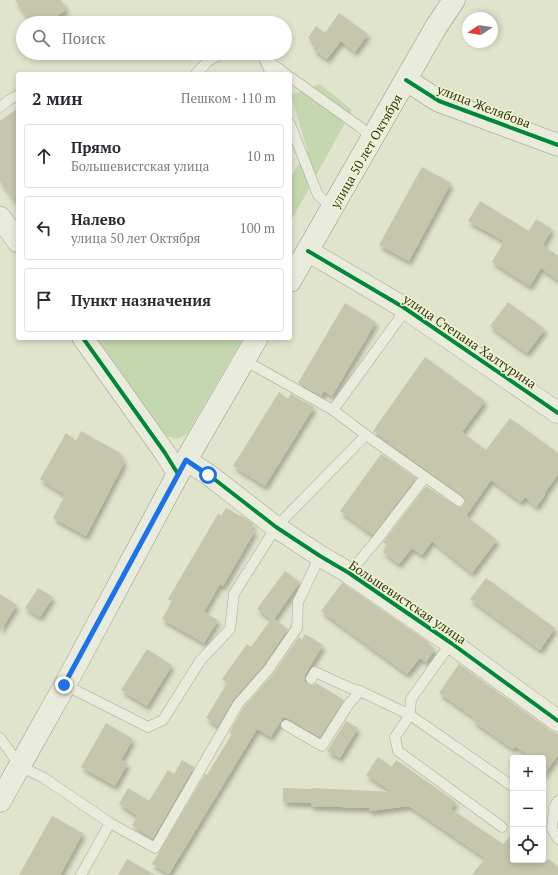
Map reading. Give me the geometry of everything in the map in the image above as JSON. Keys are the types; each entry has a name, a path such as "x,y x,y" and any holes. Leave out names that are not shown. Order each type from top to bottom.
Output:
{"main road":[{"name":"улица 50 лет Октября","path":"292,278 436,27 454,0"},
{"name":"улица Желябова","path":"406,80 439,101 558,145"},
{"path":"0,801 182,467 256,340"}],"street":[{"path":"0,217 16,239"},
{"name":"улица Степана Халтурина","path":"308,251 403,307 558,414"},
{"name":"Большевистская улица","path":"85,340 165,453 182,467 208,475 276,527 349,573 451,643 558,721"}],"lane":[{"path":"198,72 211,60"},
{"path":"264,60 270,72"},
{"path":"267,60 283,72"},
{"path":"292,78 373,139"},
{"path":"0,107 16,96"},
{"path":"292,129 318,195 332,208"},
{"path":"333,410 399,319 403,307"},
{"path":"244,360 333,410 459,502"},
{"path":"64,685 148,726 162,720 200,661 230,630 234,594 276,527 366,435"},
{"path":"349,573 376,541 425,477"},
{"path":"0,738 20,766 44,778 110,823 155,848 238,704 268,670 297,628 298,602 320,556"},
{"path":"451,643 411,699 410,715 395,737 398,751 502,827"},
{"path":"311,678 315,672 360,691 410,715 510,785"},
{"path":"286,725 322,746 348,705 360,691"},
{"path":"558,801 554,807 552,829 558,839"},
{"path":"81,875 110,823"}],"green space":[{"path":"320,84 352,110 292,219 292,175 307,150 292,95"},
{"path":"98,340 242,340 187,434 177,439 167,436"}],"building":[{"path":"15,0 61,0 67,9 57,16 26,16"},
{"path":"339,13 368,34 355,52 341,41 327,59 313,49 316,44 308,38 316,26 325,33"},
{"path":"16,109 16,203 0,181 0,121"},
{"path":"422,167 451,183 409,261 379,245"},
{"path":"480,201 529,231 536,219 552,229 543,245 558,256 558,280 541,268 530,286 492,262 504,241 468,221"},
{"path":"508,302 545,329 527,353 490,326"},
{"path":"345,303 376,322 332,396 324,391 321,396 298,383"},
{"path":"425,357 485,401 462,432 486,450 510,418 558,453 558,474 536,507 525,497 521,502 491,480 466,516 497,540 472,573 432,541 422,555 412,548 399,564 383,552 387,545 383,542 426,486 456,506 462,507 465,502 463,496 373,431"},
{"path":"279,392 288,399 291,394 314,407 265,486 233,466"},
{"path":"81,431 120,453 124,463 86,536 53,518 65,495 40,479 66,433 76,441"},
{"path":"381,454 416,478 373,535 340,511"},
{"path":"226,508 240,516 241,515 254,525 251,529 255,531 223,586 220,584 204,612 218,620 204,643 162,619 172,601 168,599 218,514 221,516"},
{"path":"285,571 300,582 274,619 288,629 263,666 233,700 218,726 206,718 227,683 222,679 247,644 251,647 271,619 257,609"},
{"path":"486,578 555,628 540,650 470,599"},
{"path":"343,583 430,643 429,644 435,649 426,662 420,658 407,674 321,611"},
{"path":"38,588 53,597 40,617 25,608"},
{"path":"0,594 17,605 0,631"},
{"path":"305,634 323,645 304,676 305,682 311,685 316,683 344,700 320,737 283,717 271,737 257,729 169,874 152,864 205,774 207,775 232,734 229,733 243,708 273,674 299,637 302,640"},
{"path":"147,649 172,665 147,706 121,690"},
{"path":"459,664 551,731 558,734 558,755 546,772 546,755 528,755 515,746 513,749 473,721 475,718 439,693"},
{"path":"346,721 358,728 340,758 327,751"},
{"path":"106,723 133,739 121,760 128,763 115,786 81,767"},
{"path":"378,757 392,767 396,760 456,802 451,809 503,844 510,836 510,863 546,863 546,860 550,860 558,867 558,875 472,875 485,858 409,806 370,811 369,808 311,806 311,803 283,802 283,788 393,792 366,775"},
{"path":"182,760 194,767 153,838 132,825 138,816 119,804 128,788 149,801 168,770 174,774"},
{"path":"52,816 83,833 60,875 19,875"},
{"path":"127,859 155,875 118,875"}],"cycle path":[{"path":"406,80 439,101 558,145"},
{"path":"308,251 403,307 558,413"},
{"path":"84,340 165,453 178,474"},
{"path":"186,460 209,475 276,527 349,573 451,643 558,721"}],"route":[{"path":"64,685 186,460 208,475"}]}
